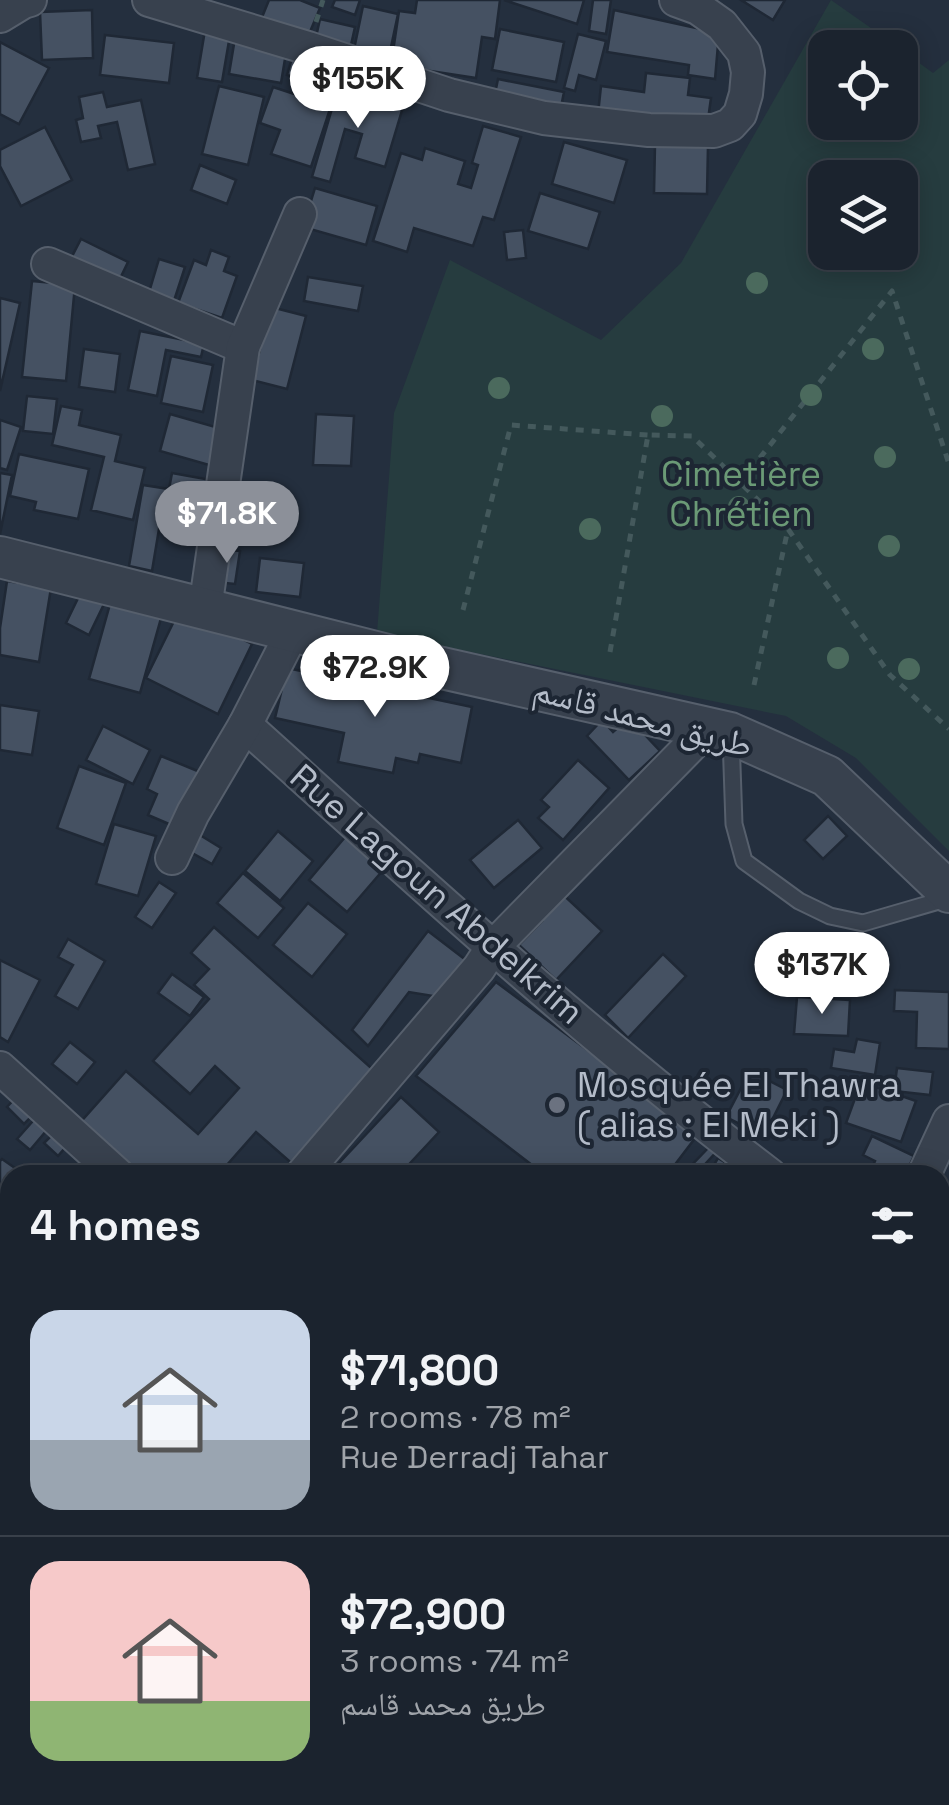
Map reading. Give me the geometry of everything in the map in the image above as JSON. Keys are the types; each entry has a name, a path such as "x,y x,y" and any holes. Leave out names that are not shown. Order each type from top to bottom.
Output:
{"street":[{"path":"0,16 30,0"},
{"path":"149,0 449,95 544,118 648,130 714,131 730,125 740,114 748,72 744,53 722,25 698,8 676,0"},
{"path":"205,609 243,347 300,214"},
{"path":"48,264 243,347"},
{"name":"طريق محمد قاسم","path":"0,558 411,661 719,730 827,776 949,895"},
{"path":"172,858 292,631"},
{"name":"Rue Lagoun Abdelkrim","path":"245,724 492,948 757,1165"},
{"path":"311,1165 492,948 719,730"},
{"path":"0,1068 107,1165"},
{"path":"929,1165 949,1120"}],"lane":[{"path":"719,730 744,861 800,901 830,916 864,923 949,895"}],"path":[{"path":"740,483 892,291 949,464"},
{"path":"463,610 511,424 692,436 788,530 890,675 949,729"},
{"path":"610,652 648,435"},
{"path":"754,684 788,530"}],"green space":[{"name":"Cimetière Chrétien","path":"831,0 874,30 814,30"},
{"name":"Cimetière Chrétien","path":"808,40 808,140 918,140 918,62 933,73 949,60 949,851 856,758 786,716 377,633 394,413 450,260 601,340 681,263"}],"building":[{"path":"269,0 300,0 320,8 304,46 258,27"},
{"path":"335,0 360,0 355,15 332,7"},
{"path":"417,0 500,0 495,39 482,37 476,78 391,65 399,11 415,13"},
{"path":"504,0 584,0 577,24"},
{"path":"593,0 611,0 606,34 589,31"},
{"path":"741,0 785,0 773,20"},
{"path":"363,6 398,14 387,66 352,59"},
{"path":"92,10 93,58 42,60 40,12"},
{"path":"614,10 719,33 715,79 688,75 689,65 607,52"},
{"path":"320,19 355,27 349,54 314,46"},
{"path":"500,29 564,42 556,82 492,70"},
{"path":"205,30 230,35 222,82 197,78"},
{"path":"578,34 606,41 596,80 579,75 575,91 564,88"},
{"path":"105,35 174,43 169,83 100,75"},
{"path":"235,38 287,47 281,83 229,74"},
{"path":"0,42 49,68 19,124 0,114"},
{"path":"293,55 326,65 320,85 287,75"},
{"path":"646,73 690,78 688,95 711,98 707,127 598,114 601,86 644,92"},
{"path":"498,79 564,92 559,117 493,103"},
{"path":"219,86 264,97 248,165 202,154"},
{"path":"273,87 331,106 311,167 271,154 280,130 260,123"},
{"path":"338,88 403,107 385,167 355,158 362,134 345,129 330,182 312,177"},
{"path":"103,92 107,107 141,100 155,164 128,170 117,122 98,126 101,138 81,142 76,120 83,118 79,97"},
{"path":"483,126 521,137 494,220 483,217 473,246 414,228 407,252 373,241 401,153 422,160 425,148 465,161 458,184 471,188 478,165 472,163"},
{"path":"45,127 72,180 21,206 0,166 0,150"},
{"path":"564,142 627,160 614,203 552,184"},
{"path":"655,145 708,146 707,194 654,193"},
{"path":"200,165 236,180 227,204 191,190"},
{"path":"315,188 377,206 366,245 303,227"},
{"path":"540,193 600,212 588,249 528,231"},
{"path":"523,230 526,258 507,260 504,232"},
{"path":"81,239 128,262 115,289 67,266"},
{"path":"211,250 229,257 224,271 237,276 222,318 178,303 194,260 206,265"},
{"path":"159,259 185,267 172,307 147,299"},
{"path":"308,277 363,286 358,311 304,301"},
{"path":"32,281 75,285 66,381 22,377"},
{"path":"0,298 20,303 0,391"},
{"path":"271,307 306,316 287,389 252,380"},
{"path":"140,331 204,344 201,357 166,350 157,396 128,390"},
{"path":"84,349 120,354 115,392 79,387"},
{"path":"171,356 213,365 203,412 161,403"},
{"path":"27,396 57,399 53,434 23,431"},
{"path":"61,406 82,410 79,425 121,435 115,461 145,468 133,520 91,510 104,457 52,445"},
{"path":"170,414 219,428 209,465 160,451"},
{"path":"316,414 354,416 351,466 313,465"},
{"path":"0,420 21,427 7,470 0,468"},
{"path":"19,454 89,469 78,519 34,510 36,502 10,496"},
{"path":"0,473 12,475 0,534"},
{"path":"172,473 211,480 201,537 159,529 152,571 129,566 143,485 169,489"},
{"path":"219,549 240,551 235,584 215,582"},
{"path":"260,558 304,563 300,597 256,592"},
{"path":"7,581 51,588 39,662 0,655"},
{"path":"82,590 105,602 89,635 66,623"},
{"path":"112,597 163,611 140,693 89,679"},
{"path":"180,609 252,644 218,714 146,678"},
{"path":"287,668 472,707 461,763 420,754 418,763 396,758 393,773 338,762 344,733 275,718"},
{"path":"0,705 39,711 32,755 0,750"},
{"path":"629,718 660,751 629,780 587,736 602,720 613,732"},
{"path":"103,726 150,750 133,784 86,760"},
{"path":"161,756 200,772 176,827 148,815 157,794 147,789"},
{"path":"578,760 609,788 563,840 538,818 549,807 541,800"},
{"path":"79,766 126,783 104,845 57,828"},
{"path":"828,816 847,836 823,859 804,840"},
{"path":"518,820 542,848 494,888 470,860"},
{"path":"114,824 156,836 138,896 96,884"},
{"path":"278,831 313,861 280,901 245,871"},
{"path":"195,832 221,848 212,864 185,849"},
{"path":"346,836 384,869 347,912 309,880"},
{"path":"243,873 284,908 258,938 217,903"},
{"path":"159,882 176,893 152,928 135,917"},
{"path":"556,888 602,931 556,980 519,945 542,921 533,913"},
{"path":"308,903 347,934 312,977 273,945"},
{"path":"214,927 379,1075 298,1165 256,1132 227,1165 123,1165 78,1125 126,1071 198,1134 239,1088 215,1066 190,1094 153,1061 209,999 194,985 209,969 191,953"},
{"path":"428,931 471,964 439,997 409,992 368,1046 352,1030"},
{"path":"68,939 105,961 78,1009 55,996 73,965 58,957"},
{"path":"663,954 686,976 628,1038 605,1015"},
{"path":"0,960 40,980 8,1042 0,1037"},
{"path":"172,974 204,997 190,1016 158,993"},
{"name":"Mosquée El Thawra ( alias : El Meki )","path":"496,982 699,1133 675,1165 532,1165 416,1076"},
{"path":"895,990 949,992 949,1049 916,1048 917,1012 894,1011"},
{"path":"797,997 850,1000 848,1036 794,1034"},
{"path":"857,1039 880,1043 875,1075 831,1068 834,1049 854,1052"},
{"path":"70,1042 95,1062 77,1084 52,1064"},
{"path":"897,1068 933,1072 930,1095 894,1091"},
{"path":"750,1071 787,1090 764,1136 726,1117"},
{"path":"861,1082 916,1101 901,1142 846,1123"},
{"path":"20,1093 37,1111 24,1124 7,1107"},
{"path":"401,1097 439,1132 408,1165 337,1165"},
{"path":"40,1113 52,1124 30,1150 17,1139"},
{"path":"57,1130 70,1142 58,1156 44,1143"},
{"path":"872,1136 914,1156 910,1165 873,1165 875,1161 863,1155"},
{"path":"713,1143 719,1149 704,1165 692,1165"}],"place":[{"name":"Mosquée El Thawra ( alias : El Meki )","path":"557,1105"}]}
